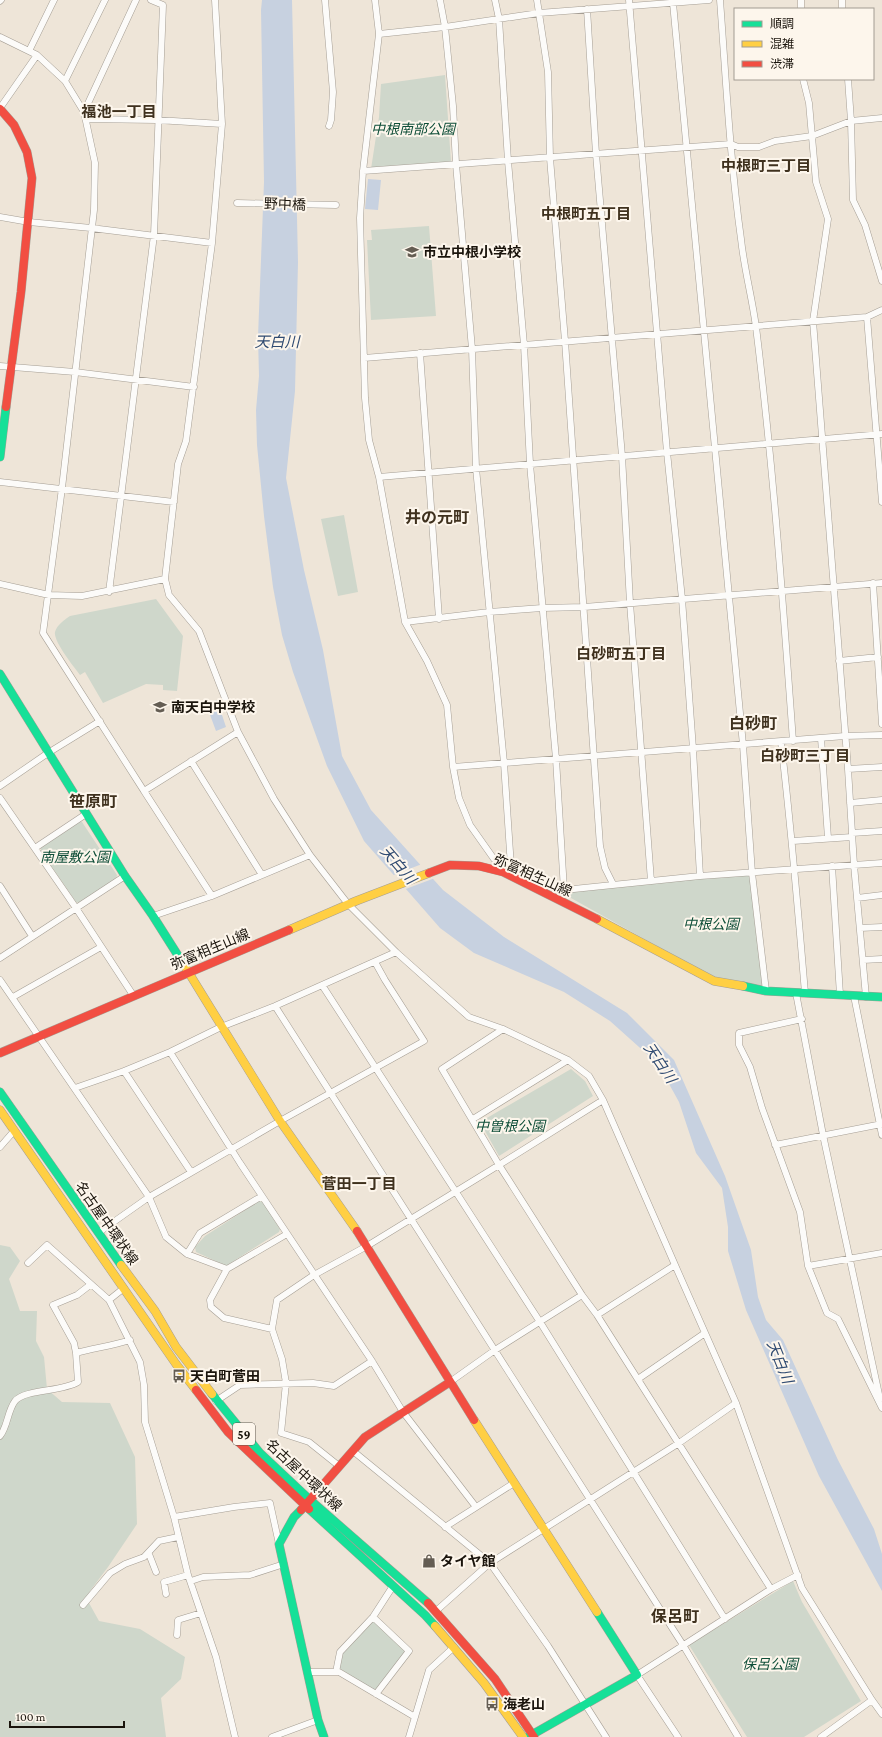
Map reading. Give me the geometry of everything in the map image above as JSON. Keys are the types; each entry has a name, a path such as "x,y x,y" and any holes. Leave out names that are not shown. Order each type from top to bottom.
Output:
{"street":[{"path":"29,51 54,0"},
{"path":"65,81 106,0"},
{"path":"85,115 136,0"},
{"path":"109,592 154,235 157,120 163,5 151,0"},
{"path":"215,0 222,124 212,243 194,387 186,441 178,464 165,579 169,595 199,631 238,732 274,799 310,855 396,952 469,1017 503,1030 568,1060 589,1076 603,1100 736,1403 802,1588 882,1714"},
{"path":"325,0 333,92 331,120 329,126"},
{"path":"375,0 379,34 363,171 360,218 365,398 369,440 379,477 405,622 427,661 447,705 453,767 459,798 470,825 494,859 564,890 700,876 882,863"},
{"path":"440,0 445,27 453,106 456,164 472,349 476,468 504,763 511,867"},
{"path":"495,0 499,19 508,161 524,345 530,464 556,759 564,890"},
{"path":"537,0 548,72 550,158 574,460 600,846 606,868 613,884"},
{"path":"379,34 445,27 539,13 588,9 630,3 673,3 709,0"},
{"path":"720,0 731,144 741,239 755,326 768,444 782,591 793,741"},
{"path":"630,3 667,452 682,599 693,749 700,876"},
{"path":"673,3 743,745 752,873 766,990"},
{"path":"588,9 596,154 622,456 640,753 651,881"},
{"path":"0,37 37,55 65,81 85,115 95,163 91,228 62,488 43,633 212,896"},
{"path":"0,458 29,222 32,178 27,152 14,125 0,108 37,55"},
{"path":"803,80 809,103 816,182 828,219 813,321 846,736 854,865 866,996"},
{"path":"848,80 851,121 853,200 865,225 882,281"},
{"path":"85,115 222,124"},
{"path":"363,171 731,144 738,147 759,147 775,141 812,136 851,121 882,118"},
{"name":"野中橋","path":"238,203 334,205"},
{"path":"0,217 29,222 154,235 212,243"},
{"path":"364,358 867,317 882,310"},
{"path":"867,317 879,434 882,502"},
{"path":"420,353 427,473 439,619"},
{"path":"0,366 75,372 194,387"},
{"path":"379,477 879,434"},
{"path":"0,482 174,502"},
{"path":"0,584 49,595 82,596 109,592 165,579"},
{"path":"873,583 882,724"},
{"path":"405,622 489,612 630,604 882,583"},
{"path":"839,661 878,657"},
{"path":"0,674 86,814 125,876 153,916 280,1120 367,1246 450,1382 678,1737"},
{"path":"0,786 48,753 100,721"},
{"path":"144,791 191,760 238,732"},
{"path":"453,767 846,736 882,735"},
{"path":"821,738 828,838"},
{"path":"781,742 793,841 802,1020 823,1134 882,1408"},
{"path":"191,760 262,875"},
{"path":"848,769 882,767"},
{"path":"0,798 76,908 133,995"},
{"path":"850,803 882,800"},
{"path":"35,848 86,814"},
{"path":"793,841 882,831"},
{"path":"153,916 212,896 310,855"},
{"name":"弥富相生山線","path":"0,1053 352,902 450,865 479,866 503,872 625,933 665,956 714,981 766,990 882,997"},
{"path":"832,866 840,995"},
{"path":"0,958 125,876"},
{"path":"0,886 32,936"},
{"path":"857,898 882,895"},
{"path":"860,928 882,927"},
{"path":"13,997 101,947"},
{"path":"75,1088 124,1071 170,1052 221,1027 275,1006 396,952"},
{"path":"863,960 882,959"},
{"path":"98,1232 149,1197 190,1172 280,1120 424,1041 375,962"},
{"path":"0,980 40,1036 149,1197 166,1237 187,1254 227,1269"},
{"path":"322,985 457,1191 634,1472 724,1619"},
{"path":"854,996 882,1134"},
{"path":"275,1006 329,1093 683,1645 738,1737"},
{"path":"802,1020 739,1033 739,1045 750,1067 762,1108 800,1212 808,1266 827,1314 838,1319 882,1408"},
{"path":"503,1030 442,1069 499,1165 582,1295 597,1314 771,1589"},
{"path":"170,1052 262,1196 372,1361 403,1412 476,1507"},
{"path":"473,1119 568,1060"},
{"path":"124,1071 190,1172"},
{"name":"名古屋中環状線","path":"0,1092 138,1290 155,1311 176,1347 216,1401 260,1453 307,1502 425,1615 484,1682 523,1737"},
{"path":"339,1466 308,1442 281,1432 286,1383 282,1359 272,1329 277,1300 314,1274 367,1246 603,1100"},
{"name":"名古屋中環状線","path":"0,1110 176,1364 228,1432 307,1502 390,1569 436,1612 495,1679 531,1736"},
{"path":"775,1145 823,1134 881,1124"},
{"path":"0,1147 14,1131"},
{"path":"187,1254 200,1233 262,1196"},
{"path":"272,1329 224,1318 211,1307 210,1300 227,1269 288,1234"},
{"path":"28,1263 47,1245 90,1285 109,1300 140,1362 144,1385 146,1422 190,1578 216,1657 235,1737"},
{"path":"808,1266 882,1253"},
{"path":"597,1314 675,1265"},
{"path":"0,1436 4,1430 11,1408 16,1400 21,1396 51,1391 78,1382 74,1343 53,1305 77,1295 90,1285"},
{"path":"109,1300 124,1288"},
{"path":"279,1544 294,1517 365,1438 450,1382 495,1350 582,1295"},
{"path":"638,1378 705,1333"},
{"path":"76,1353 101,1347 107,1348 130,1340"},
{"path":"216,1401 240,1385 313,1383 334,1386 372,1361"},
{"path":"436,1612 490,1564 679,1444 736,1403"},
{"path":"353,1451 490,1564 548,1646 606,1737"},
{"path":"445,1527 514,1483"},
{"path":"174,1517 234,1507 270,1503 318,1720 324,1737"},
{"path":"83,1605 110,1573 125,1564 148,1554 159,1541 178,1537"},
{"path":"148,1554 156,1572"},
{"path":"166,1594 164,1582 190,1578 250,1575 284,1564"},
{"path":"531,1736 637,1675 771,1589 798,1575"},
{"path":"336,1672 340,1652 373,1617 393,1586"},
{"path":"177,1635 178,1620 201,1613"},
{"path":"373,1617 409,1651 376,1694"},
{"path":"409,1737 429,1670 454,1647"},
{"path":"307,1672 339,1672 415,1717"},
{"path":"821,1737 872,1700"},
{"path":"272,1737 318,1720"}],"green space":[{"name":"中根南部公園","path":"445,75 451,162 371,169 379,117 381,84"},
{"path":"429,226 436,316 371,320 367,240 372,240 371,230"},
{"path":"344,515 358,592 338,596 321,519"},
{"path":"156,599 183,636 177,691 163,690 163,685 146,684 103,703 85,672 80,675 64,654 55,636 57,627 70,616"},
{"name":"南屋敷公園","path":"78,821 82,822 117,875 116,879 80,903 76,902 41,851 41,848"},
{"name":"中根公園","path":"750,875 764,987 716,979 562,893 611,886"},
{"name":"中曽根公園","path":"571,1069 585,1081 593,1096 499,1156 480,1122"},
{"path":"259,1201 263,1202 280,1229 279,1232 226,1266 196,1252 195,1247 205,1236"},
{"path":"0,1245 10,1247 20,1261 9,1279 20,1311 37,1311 36,1341 44,1357 47,1389 62,1402 110,1403 135,1457 137,1524 90,1591 89,1603 99,1621 140,1629 185,1657 181,1679 161,1698 166,1737 0,1737"},
{"name":"保呂公園","path":"793,1581 802,1602 861,1701 804,1737 747,1737 689,1645"},
{"path":"371,1621 376,1622 404,1649 405,1652 378,1688 374,1690 339,1668 342,1653"}],"water":[{"name":"天白川","path":"262,0 292,0 298,262 295,391 286,478 304,570 323,650 342,756 371,810 443,890 504,937 627,1013 674,1060 725,1176 751,1250 758,1297 766,1320 783,1340 838,1460 874,1529 882,1554 882,1591 819,1476 746,1310 728,1251 728,1227 722,1188 696,1153 679,1102 658,1064 610,1021 564,992 474,953 440,928 364,841 327,766 293,672 282,635 273,587 257,445 256,410 259,376 258,337 264,182"},
{"path":"368,179 381,180 378,210 365,209"},
{"path":"217,700 226,727 216,731 206,704"}],"pier":[{"path":"422,864 435,878 403,890 391,876"}],"traffic: fast":[{"path":"0,457 6,407"},
{"path":"0,674 125,876 153,916 184,965"},
{"path":"743,986 766,991 882,997"},
{"path":"0,1092 121,1265"},
{"path":"212,1394 260,1453 309,1499 428,1603"},
{"path":"309,1509 425,1615 435,1626"},
{"path":"301,1510 294,1517 279,1544 318,1720 324,1737"},
{"path":"528,1737 637,1675 597,1612"}],"traffic: slow":[{"path":"289,930 356,901 429,873"},
{"path":"597,919 714,981 743,986"},
{"path":"184,965 280,1121 357,1231"},
{"path":"0,1110 176,1364 196,1390"},
{"path":"121,1265 155,1311 176,1347 212,1394"},
{"path":"474,1420 597,1612"},
{"path":"435,1626 484,1683 523,1737"}],"traffic: jam":[{"path":"0,109 14,125 27,152 32,178 21,292 6,407"},
{"path":"429,873 450,865 479,866 503,872 597,919"},
{"path":"0,1053 289,930"},
{"path":"357,1231 474,1420"},
{"path":"301,1510 365,1437 450,1382"},
{"path":"196,1390 228,1432 309,1509"},
{"path":"428,1603 495,1679 534,1737"}],"place":[{"name":"市立中根小学校","path":"412,252"},
{"name":"南天白中学校","path":"160,707"},
{"name":"天白町菅田","path":"179,1376"},
{"name":"タイヤ館","path":"429,1561"},
{"name":"海老山","path":"492,1704"}],"district":[{"name":"福池一丁目","path":"119,112"},
{"name":"中根町三丁目","path":"766,166"},
{"name":"中根町五丁目","path":"586,214"},
{"name":"井の元町","path":"437,517"},
{"name":"白砂町五丁目","path":"621,654"},
{"name":"白砂町","path":"753,723"},
{"name":"白砂町三丁目","path":"805,756"},
{"name":"笹原町","path":"93,801"},
{"name":"菅田一丁目","path":"359,1184"},
{"name":"保呂町","path":"675,1616"}]}
